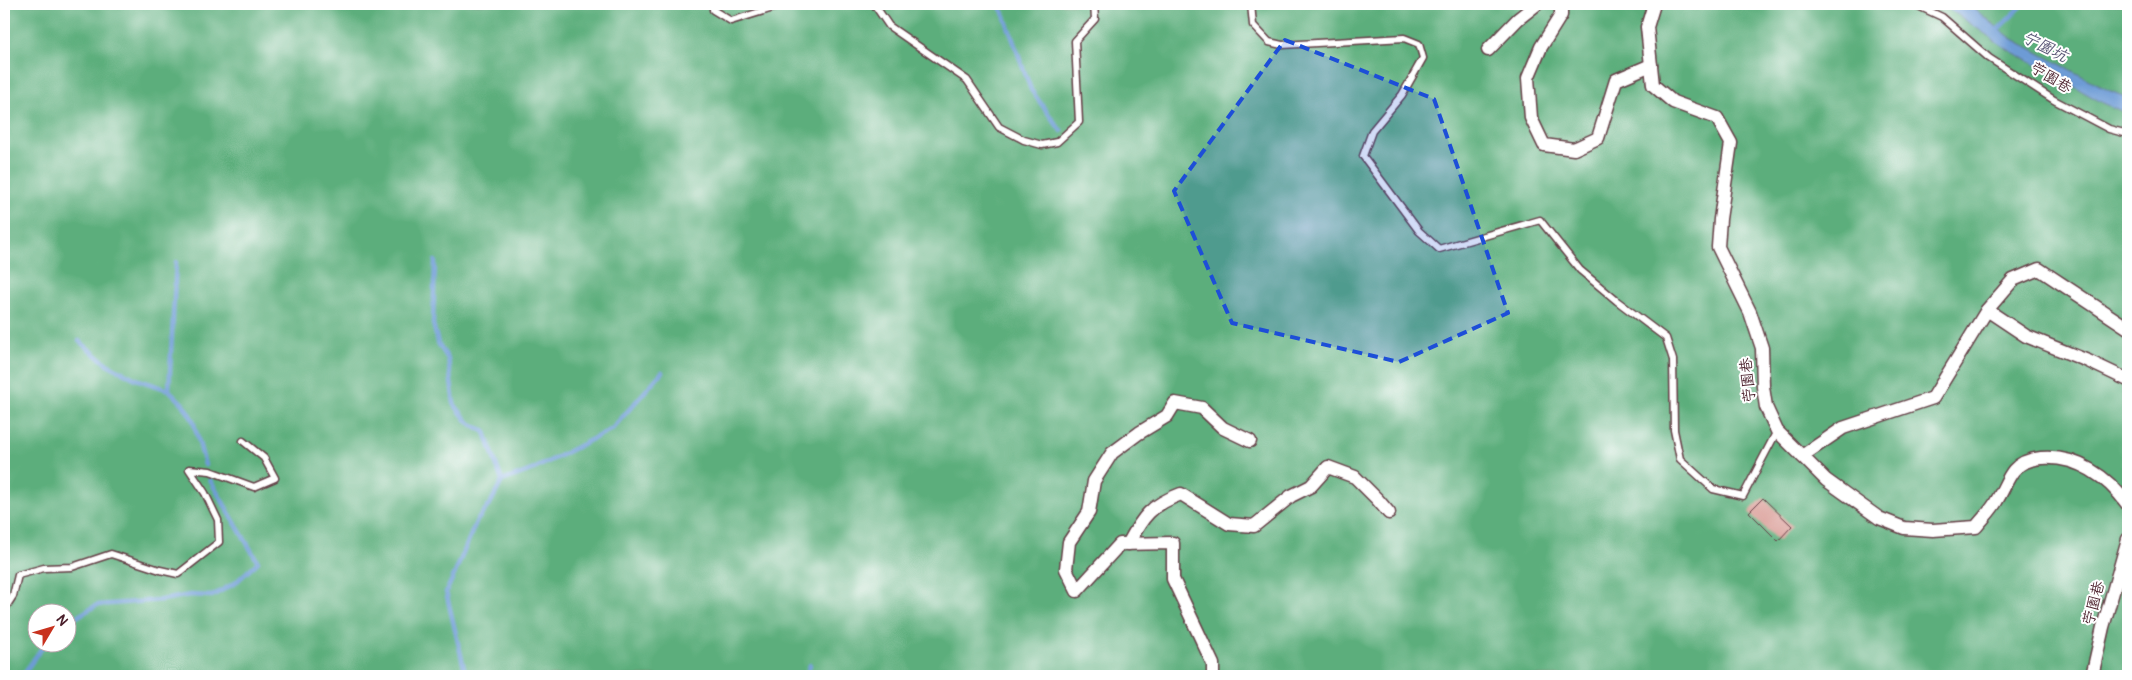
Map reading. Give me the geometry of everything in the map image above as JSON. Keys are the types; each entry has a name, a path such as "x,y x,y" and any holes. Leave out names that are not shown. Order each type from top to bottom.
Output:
{"street":[{"path":"1488,50 1537,4"},
{"path":"1561,4 1561,15 1541,47 1528,78 1531,118 1544,144 1574,149 1598,138 1616,80 1651,65"},
{"name":"苧園巷","path":"1654,4 1647,27 1653,85 1673,102 1717,118 1731,143 1720,218 1718,246 1750,312 1762,348 1762,387 1766,407 1777,432 1826,480 1879,518 1904,528 1933,530 1976,527 1997,502 2014,470 2030,459 2049,458 2074,461 2097,474 2122,496 2128,505"},
{"path":"1802,456 1843,428 1933,398 1987,310 2013,280 2039,268 2128,328"},
{"path":"1987,310 2026,336 2088,361 2128,380"},
{"path":"1213,676 1213,664 1173,579 1172,542 1120,544 1077,591 1066,568 1069,542 1089,512 1094,481 1112,453 1139,433 1167,416 1175,403 1202,408 1223,428 1250,441"},
{"path":"1128,544 1140,522 1161,502 1181,494 1229,524 1254,526 1290,496 1311,486 1328,467 1355,476 1389,513"},
{"name":"苧園巷","path":"2092,676 2128,539"}],"lane":[{"path":"713,4 713,10 731,21 786,4"},
{"path":"874,4 889,26 967,80 999,127 1024,140 1042,145 1057,142 1079,122 1075,41 1095,19 1094,4"},
{"path":"1251,4 1253,25 1269,42 1312,44 1404,38 1419,44 1423,58 1402,94 1372,130 1363,156 1419,231 1439,249 1540,220 1580,270 1666,338 1673,360 1674,430 1680,459 1713,489 1743,496 1777,432"},
{"name":"苧園巷","path":"1914,4 1942,17 1989,58 2054,100 2109,129 2128,134"},
{"path":"4,610 13,596 18,576 44,568 72,567 111,554 178,574 219,542 218,520 205,493 189,469 210,471 254,487 274,478 264,458 243,441"}],"highlighted area":[{"path":"1285,40 1434,99 1508,313 1399,362 1232,323 1174,191"}],"green space":[{"path":"4,4 2128,4 2128,676 4,676"}],"water":[{"path":"1942,4 1968,4 2011,38 2108,90 2128,98 2128,114 2103,103 2007,49"}],"building":[{"path":"1763,498 1792,526 1778,541 1749,512"}],"waterway":[{"path":"998,4 1003,12 1031,90 1061,131"},
{"path":"1996,31 2024,4"},
{"path":"435,261 433,324 438,343 448,359 454,404 468,422 485,432 502,481 491,502 476,522 446,592 466,676"},
{"path":"176,262 169,390 183,404 193,420 205,465"},
{"path":"79,341 107,364 136,379 169,390"},
{"path":"502,481 534,469 612,429 662,372"},
{"path":"78,616 97,605 162,600 190,595 212,596 235,583 258,562 210,480"},
{"path":"22,676 39,652"},
{"path":"806,676 810,665"}],"water label":[{"name":"宁園坑","path":"2045,47"}]}
